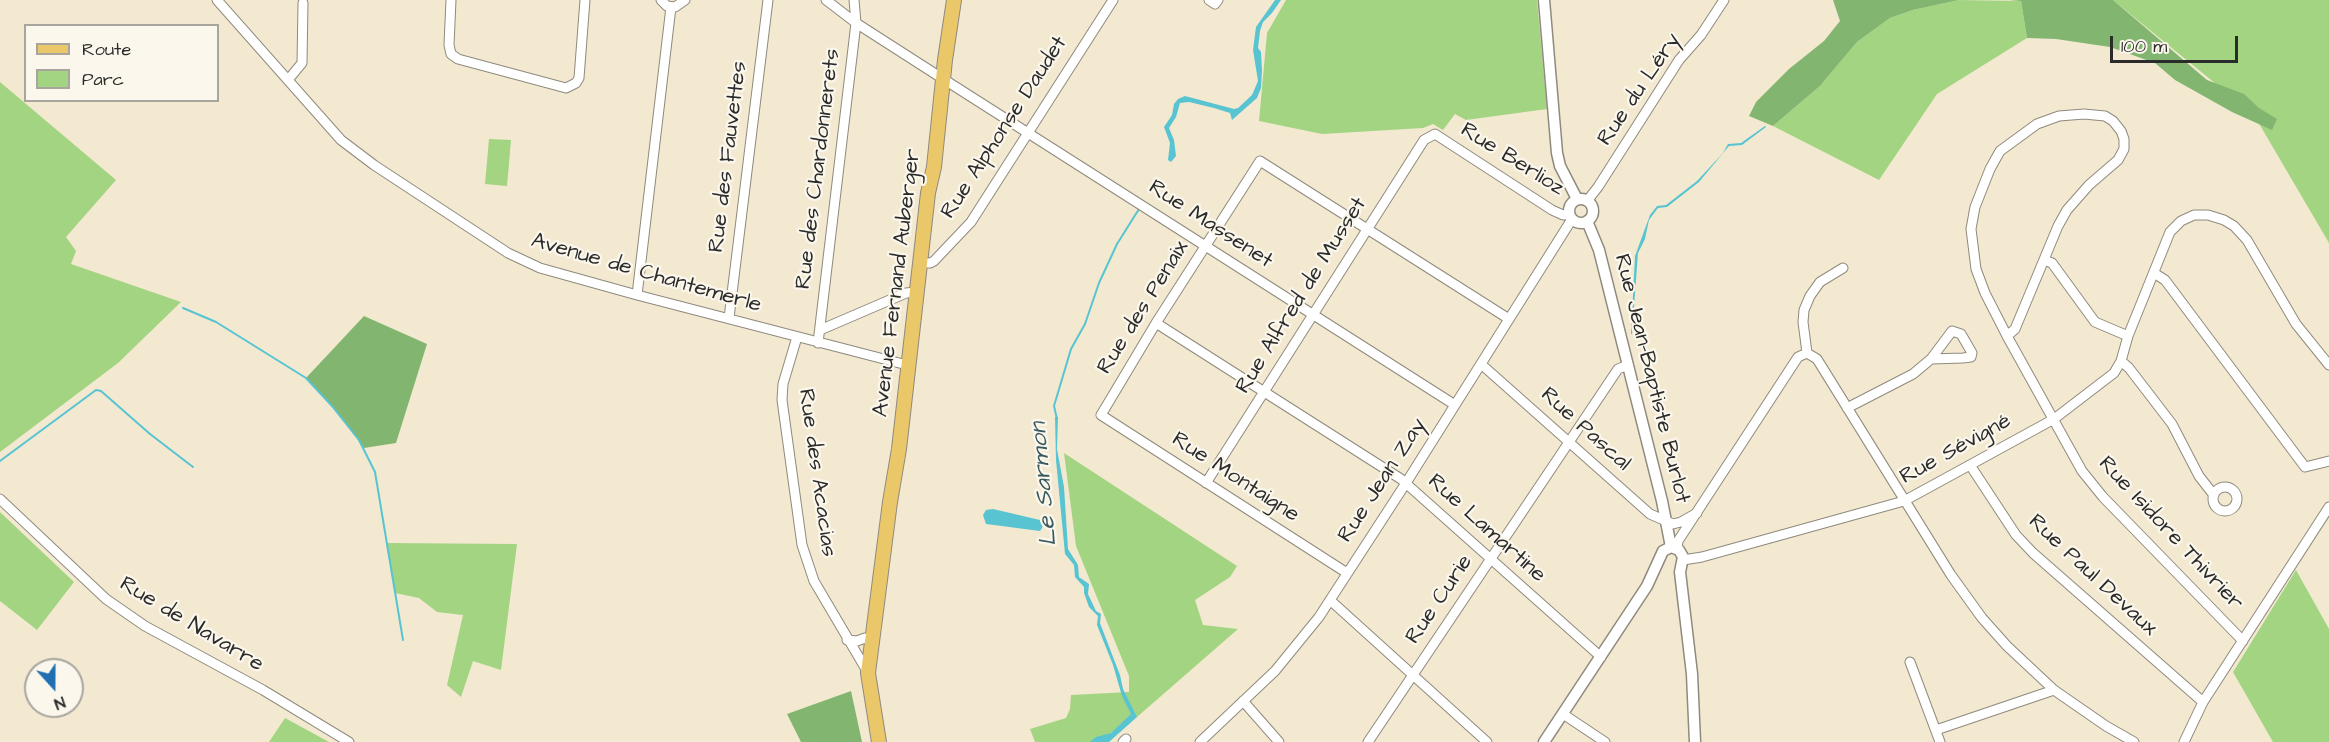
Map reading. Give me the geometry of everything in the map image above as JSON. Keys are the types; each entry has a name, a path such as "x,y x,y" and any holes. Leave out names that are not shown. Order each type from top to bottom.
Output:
{"main road":[{"name":"Avenue Fernand Auberger","path":"871,742 862,699 865,667 899,449 928,193 934,167 954,0"},
{"name":"Avenue Fernand Auberger","path":"879,742 865,667 865,638 881,571"}],"street":[{"name":"Avenue de Chantemerle","path":"217,0 341,140 374,165 508,253 540,268 907,365"},
{"path":"452,0 449,45 451,54 458,59 566,88 576,83 579,78 585,0"},
{"path":"661,0 671,7 680,5 685,0"},
{"name":"Rue des Fauvettes","path":"729,318 768,0"},
{"name":"Rue Massenet","path":"826,0 856,23 1455,405"},
{"name":"Rue des Chardonnerets","path":"818,343 856,23 855,0"},
{"name":"Rue Alphonse Daudet","path":"920,263 930,264 934,261 971,222 1113,0"},
{"path":"1209,0 1215,4 1218,0"},
{"path":"1544,0 1560,166 1582,200 1592,205 1593,212 1587,222 1577,223 1570,216 1571,204 1582,200"},
{"name":"Rue du Léry","path":"1582,200 1599,187 1679,60 1701,35 1724,0"},
{"path":"288,80 302,63 303,3"},
{"path":"637,295 671,7"},
{"name":"Rue Isidore Thivrier","path":"2044,260 2067,210 2089,185 2118,160 2124,149 2121,131 2113,121 2104,116 2084,114 2059,116 2037,124 2000,151 1975,207 1971,229 1976,269 1985,293 2007,336 2082,471 2103,498 2243,640"},
{"name":"Rue Berlioz","path":"1435,134 1552,210 1570,216"},
{"name":"Rue Alfred de Musset","path":"1206,483 1424,140 1435,134"},
{"name":"Rue des Penaix","path":"1101,415 1156,323 1260,161 1368,228"},
{"path":"2213,494 2199,476 2172,424 2130,368 2121,361 2128,336 2170,232 2181,221 2194,215 2208,215 2234,226 2247,240 2296,324 2329,365"},
{"name":"Rue Jean Zay","path":"1200,742 1275,671 1330,600 1509,319 1570,216"},
{"name":"Rue Jean-Baptiste Burlot","path":"1587,222 1599,250 1666,520 1674,548 1681,552 1673,565"},
{"path":"1368,228 1509,319"},
{"path":"2007,336 2015,329 2044,260 2052,263 2095,322 2128,336"},
{"path":"1843,268 1821,282 1809,296 1803,322 1807,353 1816,359 1951,575 1982,618 2007,646 2054,690 2106,726 2134,742"},
{"path":"2154,273 2165,280 2305,466 2329,462"},
{"path":"820,330 906,292 916,292"},
{"name":"Rue Lamartine","path":"1156,323 1406,483 1601,657"},
{"name":"Rue des Acacias","path":"797,337 783,384 782,400 802,545 814,581 865,667"},
{"path":"1695,742 1692,674 1681,583 1673,565 1663,551 1674,548 1798,357 1807,353"},
{"path":"1847,408 1913,374 1931,358"},
{"name":"Rue Sévigné","path":"1673,565 1904,501 2054,419 2114,373 2121,361"},
{"name":"Rue Pascal","path":"1481,363 1650,514 1666,520"},
{"name":"Rue Curie","path":"1368,742 1568,441 1618,369 1628,365"},
{"name":"Rue Montaigne","path":"1101,415 1347,573"},
{"name":"Rue Paul Devaux","path":"1970,465 2001,515 2022,541 2203,702"},
{"name":"Rue de Navarre","path":"0,499 106,599 145,626 262,690 349,742"},
{"path":"2184,742 2203,702 2329,507"},
{"path":"1666,520 1672,524 1681,522 1697,513"},
{"path":"1544,742 1647,586 1673,565"},
{"path":"1330,600 1487,742"},
{"path":"847,640 857,641 865,638"},
{"path":"1910,662 1940,742"},
{"path":"1936,730 2054,690"},
{"path":"1243,701 1280,742"},
{"path":"1563,714 1605,742"}],"green space":[{"path":"1286,0 1537,0 1547,109 1466,120 1455,114 1443,130 1433,124 1423,128 1322,134 1259,121 1267,33"},
{"path":"1833,0 1959,0 1913,10 1890,18 1857,42 1820,86 1773,126 1749,116 1756,102 1789,69 1824,41 1840,21"},
{"path":"1959,0 2021,1 2027,38 1937,94 1879,180 1773,126 1820,86 1857,42 1890,18 1913,10"},
{"path":"2009,0 2113,0 2207,80 2244,94 2259,108 2277,119 2272,130 2232,112 2175,80 2155,63 2110,47 2056,39 2027,38 2021,1"},
{"path":"2113,0 2329,0 2329,243 2254,115"},
{"path":"0,82 116,180 66,237 76,251 71,264 181,302 118,363 0,452"},
{"path":"489,139 511,140 507,186 485,184"},
{"path":"364,316 427,344 396,443 364,448 332,406 306,378"},
{"path":"1064,453 1237,566 1230,577 1195,600 1203,625 1238,629 1137,717 1096,742 1035,742 1030,729 1066,718 1070,709 1071,695 1129,692 1129,676 1076,546"},
{"path":"0,512 74,582 37,630 0,601"},
{"path":"386,543 517,544 501,670 473,661 461,697 447,685 463,615 437,612 419,598 395,593"},
{"path":"2296,570 2329,629 2329,742 2273,742 2233,672"},
{"path":"851,691 862,742 801,742 787,714"},
{"path":"285,718 329,742 269,742"}],"water":[{"path":"1275,0 1281,0 1263,22 1260,31 1258,48 1261,52 1262,71 1261,88 1257,98 1232,120 1230,113 1189,102 1180,103 1176,117 1169,128 1174,140 1176,156 1171,162 1168,160 1170,143 1164,127 1178,99 1185,96 1234,109 1252,95 1258,81 1253,50 1256,27"},
{"path":"1765,126 1742,145 1729,146 1699,182 1667,207 1658,208 1649,220 1645,239 1638,253 1631,334 1635,256 1650,215 1657,206 1666,205 1697,181 1723,153 1728,144 1741,143"},
{"path":"1055,417 1058,417 1057,449 1064,487 1068,549 1078,565 1079,577 1089,584 1088,594 1096,611 1101,614 1100,623 1123,689 1137,717 1109,742 1090,742 1096,737 1111,733 1131,714 1122,696 1113,665 1097,625 1098,616 1089,607 1084,587 1075,577 1074,565 1065,554 1056,460"},
{"path":"993,509 1040,520 1042,528 1040,531 986,524 983,515 986,510"}],"waterway":[{"name":"Le Sarmon","path":"1057,419 1054,406 1071,349 1085,324 1099,283 1117,244 1139,209"},
{"path":"183,308 216,322 306,378 359,440 375,472 403,640"},
{"path":"0,461 96,390 101,391 150,434 193,467"}]}
